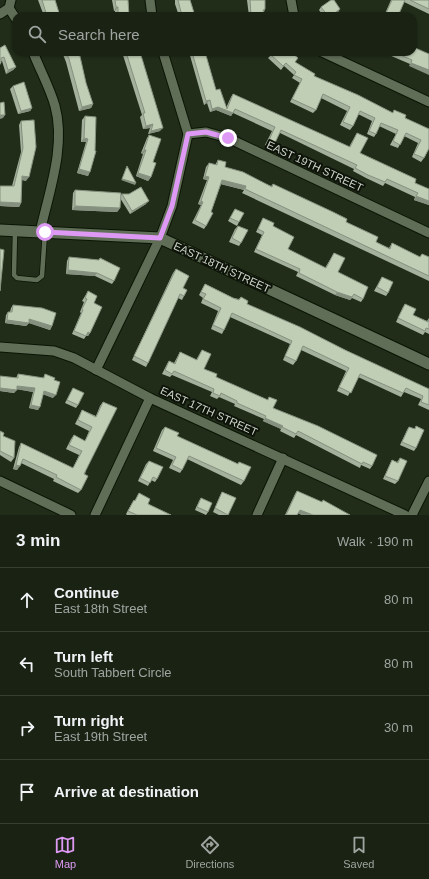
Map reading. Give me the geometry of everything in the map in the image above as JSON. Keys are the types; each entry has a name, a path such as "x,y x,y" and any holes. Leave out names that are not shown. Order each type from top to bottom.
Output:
{"street":[{"path":"150,0 152,12"},
{"path":"291,0 293,12"},
{"path":"0,14 10,4"},
{"path":"35,56 55,106 58,128 56,162 42,232"},
{"path":"96,370 160,238 172,206 188,134 164,56"},
{"path":"331,56 429,102"},
{"name":"EAST 19TH STREET","path":"188,134 206,132 228,138 429,233"},
{"name":"EAST 18TH STREET","path":"0,230 160,238 429,364"},
{"name":"EAST 17TH STREET","path":"0,347 54,351 74,358 150,398 404,515"},
{"path":"95,515 150,398"},
{"path":"257,515 283,458"},
{"path":"412,515 429,481"},
{"path":"1,484 71,515"}],"lane":[{"path":"15,230 14,275 17,278 37,280 42,276 42,232"}],"building":[{"path":"42,0 55,0 59,12 46,12"},
{"path":"115,0 128,0 129,12 118,12 118,7 116,7"},
{"path":"178,0 190,0 194,12 181,12"},
{"path":"250,0 265,0 264,12 251,12"},
{"path":"331,0 334,0 340,9 336,12 325,12 321,7"},
{"path":"392,0 405,0 400,12 386,12"},
{"path":"410,0 429,0 429,9"},
{"path":"5,45 16,67 8,70 4,57 1,58 0,64 0,48"},
{"path":"417,49 429,54 429,70 411,63 412,60 402,56 417,56"},
{"path":"68,56 80,56 86,83 93,104 82,107"},
{"path":"127,56 141,56 163,128 151,131 153,124 146,126 143,113 145,113"},
{"path":"193,56 206,56 216,90 220,89 227,109 233,94 350,147 357,133 368,138 360,153 416,179 415,183 429,189 429,201 416,196 418,193 387,179 385,182 368,175 355,168 357,165 281,130 274,145 268,142 275,127 235,109 233,113 218,107 212,109 210,100 206,101"},
{"path":"272,56 296,56 298,58 295,62 315,74 314,76 358,95 393,113 394,110 406,115 405,118 429,129 429,148 424,158 414,154 421,140 406,133 400,145 393,141 398,130 381,123 376,134 369,131 375,118 360,111 353,126 343,122 350,107 323,94 316,110 292,99 302,79 294,75 296,72 286,63 283,66"},
{"path":"24,82 32,108 21,111 13,86"},
{"path":"4,102 5,115 0,115 0,103"},
{"path":"85,116 96,117 96,151 90,172 79,169 88,139 84,138"},
{"path":"34,120 36,147 29,177 22,176 21,203 0,202 0,186 14,186 23,148 21,121"},
{"path":"149,135 161,139 153,162 156,163 151,177 138,173 146,150 144,150"},
{"path":"218,160 226,162 225,167 243,172 272,187 273,184 347,219 346,222 378,237 376,242 390,249 392,243 420,257 422,254 429,257 429,276 245,189 246,186 222,180 211,212 213,213 206,226 195,220 203,202 201,201 209,177 205,176 209,163 217,165"},
{"path":"127,166 136,183 122,179"},
{"path":"141,187 149,201 132,211 122,194 129,194"},
{"path":"75,190 121,193 120,208 75,206"},
{"path":"235,209 244,213 239,222 230,218"},
{"path":"263,218 274,223 273,226 294,237 288,249 326,268 334,253 345,258 338,272 368,287 363,299 354,294 352,297 337,292 299,273 300,269 256,249 264,232 258,229"},
{"path":"238,226 248,230 241,243 232,238"},
{"path":"0,249 4,250 0,291"},
{"path":"69,257 99,260 100,258 120,268 114,281 97,273 68,270"},
{"path":"176,269 189,276 183,288 187,290 184,296 180,294 148,363 134,356"},
{"path":"382,277 393,282 388,293 377,287"},
{"path":"205,284 233,298 239,300 241,297 248,301 247,304 300,327 345,350 429,389 429,405 421,402 423,396 406,388 403,393 360,374 351,393 339,387 349,368 303,346 296,361 285,356 292,341 232,313 224,330 213,325 221,308 203,299 206,294 201,292"},
{"path":"88,291 97,296 94,303 102,307 90,333 88,332 86,336 74,331 87,299 85,298"},
{"path":"405,304 416,309 413,315 428,322 429,319 429,329 426,328 425,331 398,318"},
{"path":"13,305 42,308 56,313 52,326 29,319 29,323 7,320 8,312 12,312"},
{"path":"202,350 211,354 204,369 217,374 216,377 268,400 269,397 277,400 273,408 318,426 377,455 372,466 363,462 362,464 298,431 296,434 265,418 266,416 237,403 237,401 221,393 220,396 213,393 214,389 174,371 172,374 165,370 169,361 175,364 180,352 197,360"},
{"path":"18,374 44,378 45,374 55,378 54,380 60,382 56,395 44,391 40,407 31,405 35,388 17,386 17,390 0,388 0,376 18,378"},
{"path":"73,388 84,393 78,405 67,400"},
{"path":"103,402 117,408 84,474 88,476 81,490 56,477 57,475 23,459 20,466 16,465 21,443 73,468 82,451 69,445 74,435 85,441 92,427 78,420 82,410 96,417"},
{"path":"416,426 424,430 416,448 402,442 409,427 415,429"},
{"path":"165,427 179,433 177,436 238,464 239,462 251,467 244,481 189,456 182,470 172,465 176,457 156,448"},
{"path":"0,431 4,433 3,436 15,441 14,458 0,451"},
{"path":"400,458 407,461 398,481 385,476 392,460 398,463"},
{"path":"149,461 163,467 157,479 153,477 150,483 140,478"},
{"path":"297,491 322,502 323,500 350,515 313,515 300,510 297,515 286,515"},
{"path":"222,492 236,498 228,515 215,508"},
{"path":"139,493 150,499 148,504 171,515 137,515 128,511"},
{"path":"201,498 212,503 208,512 197,507"}],"route":[{"path":"45,232 160,238 172,206 188,134 206,132 228,138"}]}
